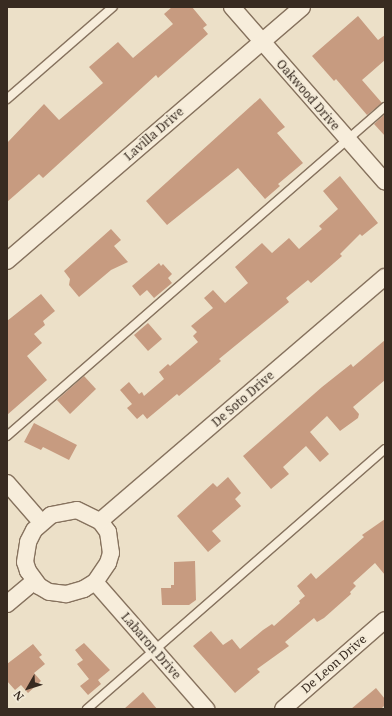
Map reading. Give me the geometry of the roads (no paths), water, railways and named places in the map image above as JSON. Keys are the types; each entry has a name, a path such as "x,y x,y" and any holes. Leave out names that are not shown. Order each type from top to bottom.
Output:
{"street":[{"name":"Oakwood Drive","path":"232,7 385,182"},
{"name":"Lavilla Drive","path":"7,261 302,7"},
{"name":"De Soto Drive","path":"100,521 385,277"},
{"path":"7,483 41,522"},
{"path":"77,510 100,521 108,532 111,553 108,563 95,582 84,589 66,594 49,592 34,581 25,562 26,549 34,530 41,522 60,511 77,510"},
{"path":"7,604 34,581"},
{"name":"Labaron Drive","path":"95,582 206,709"},
{"name":"De Leon Drive","path":"283,709 385,620"}],"lane":[{"path":"7,98 113,7"},
{"path":"7,436 385,107"},
{"path":"87,709 385,449"}]}
